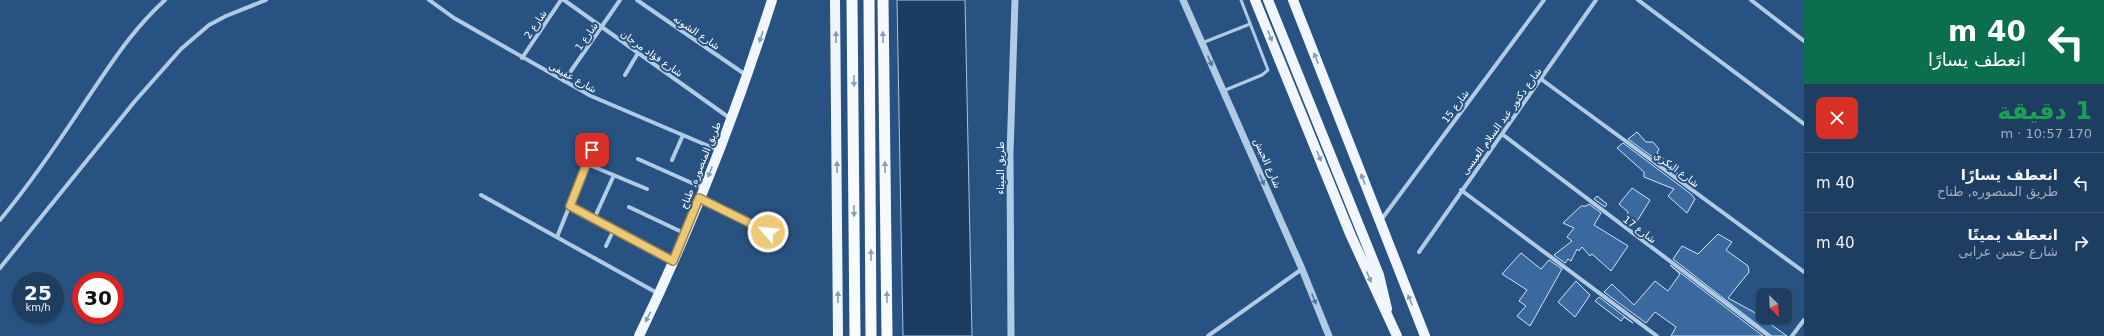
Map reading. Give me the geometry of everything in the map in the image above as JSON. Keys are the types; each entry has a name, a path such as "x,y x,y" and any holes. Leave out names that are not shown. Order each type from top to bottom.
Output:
{"highway":[{"path":"852,0 855,336"},
{"path":"869,0 871,336"},
{"path":"883,0 887,336"}],"main road":[{"name":"طريق المنصوره, طناح","path":"639,336 659,295 731,120 748,76 772,0"},
{"path":"835,0 838,336"},
{"path":"1255,0 1351,236 1397,336"},
{"path":"1268,0 1345,186 1379,275 1389,319"},
{"path":"1293,0 1425,336"}],"street":[{"path":"0,220 26,188 118,53 142,21 165,0"},
{"path":"0,268 134,101 181,49 210,25 226,16 266,0"},
{"name":"شارع عفيفى","path":"429,0 454,18 522,58 604,102 719,150"},
{"name":"شارع 2","path":"522,58 562,0"},
{"name":"شارع فؤاد مرجان","path":"562,0 731,120"},
{"name":"شارع 1","path":"564,81 620,0"},
{"name":"شارع الشونه","path":"637,0 748,76"},
{"name":"طريق الميناء","path":"1011,336 1010,154 1015,0"},
{"name":"شارع الجيش","path":"1183,0 1302,269 1329,336"},
{"name":"شارع 15","path":"1380,222 1544,0"},
{"name":"شارع دكتور عبد السلام العبسى","path":"1419,252 1596,0"},
{"path":"1638,0 1804,124"},
{"path":"1751,0 1804,41"},
{"path":"626,75 638,53"},
{"name":"شارع البكري","path":"1541,79 1804,272"},
{"name":"شارع 17","path":"1502,134 1769,336"},
{"path":"672,160 683,135"},
{"path":"557,237 598,136"},
{"path":"638,159 703,188"},
{"path":"587,164 647,189"},
{"path":"594,219 614,175"},
{"path":"1462,190 1657,336"},
{"path":"481,195 659,295"},
{"path":"699,198 768,232"},
{"path":"570,206 673,261"},
{"path":"629,207 684,234"},
{"path":"606,246 614,229"},
{"path":"1208,336 1302,269"},
{"path":"1792,336 1804,320"}],"lane":[{"path":"1223,91 1262,75 1268,70 1241,0"},
{"path":"1202,43 1250,24"}],"water":[{"path":"897,0 965,0 972,336 903,336"}],"building":[{"path":"1637,132 1646,142 1653,142 1659,149 1657,153 1673,167 1680,177 1628,139"},
{"path":"1623,143 1691,194 1695,199 1687,213 1668,196 1674,189 1644,177 1644,172 1617,148"},
{"path":"1632,188 1650,200 1636,223 1627,217 1628,212 1619,204"},
{"path":"1597,196 1607,204 1605,207 1594,199"},
{"path":"1589,204 1601,213 1594,225 1628,246 1611,271 1592,254 1590,256 1582,247 1579,251 1577,249 1571,261 1568,259 1565,263 1554,255 1572,241 1567,237 1574,228 1563,223 1581,206 1586,206"},
{"path":"1718,234 1732,242 1726,250 1748,266 1749,272 1728,298 1756,314 1756,324 1673,259 1682,246 1698,254"},
{"path":"1521,253 1541,269 1549,260 1562,269 1530,326 1517,316 1526,306 1519,301 1527,290 1502,274"},
{"path":"1670,265 1763,336 1671,336 1676,327 1655,312 1646,323 1604,292 1612,284 1634,305 1655,281 1668,291 1680,274"},
{"path":"1576,281 1590,295 1575,317 1558,302"},
{"path":"1599,297 1633,323 1624,317 1621,321 1595,301"},
{"path":"1757,324 1770,324 1787,336 1772,336"}],"route":[{"path":"592,150 570,206 673,261 699,198 768,232"}]}
